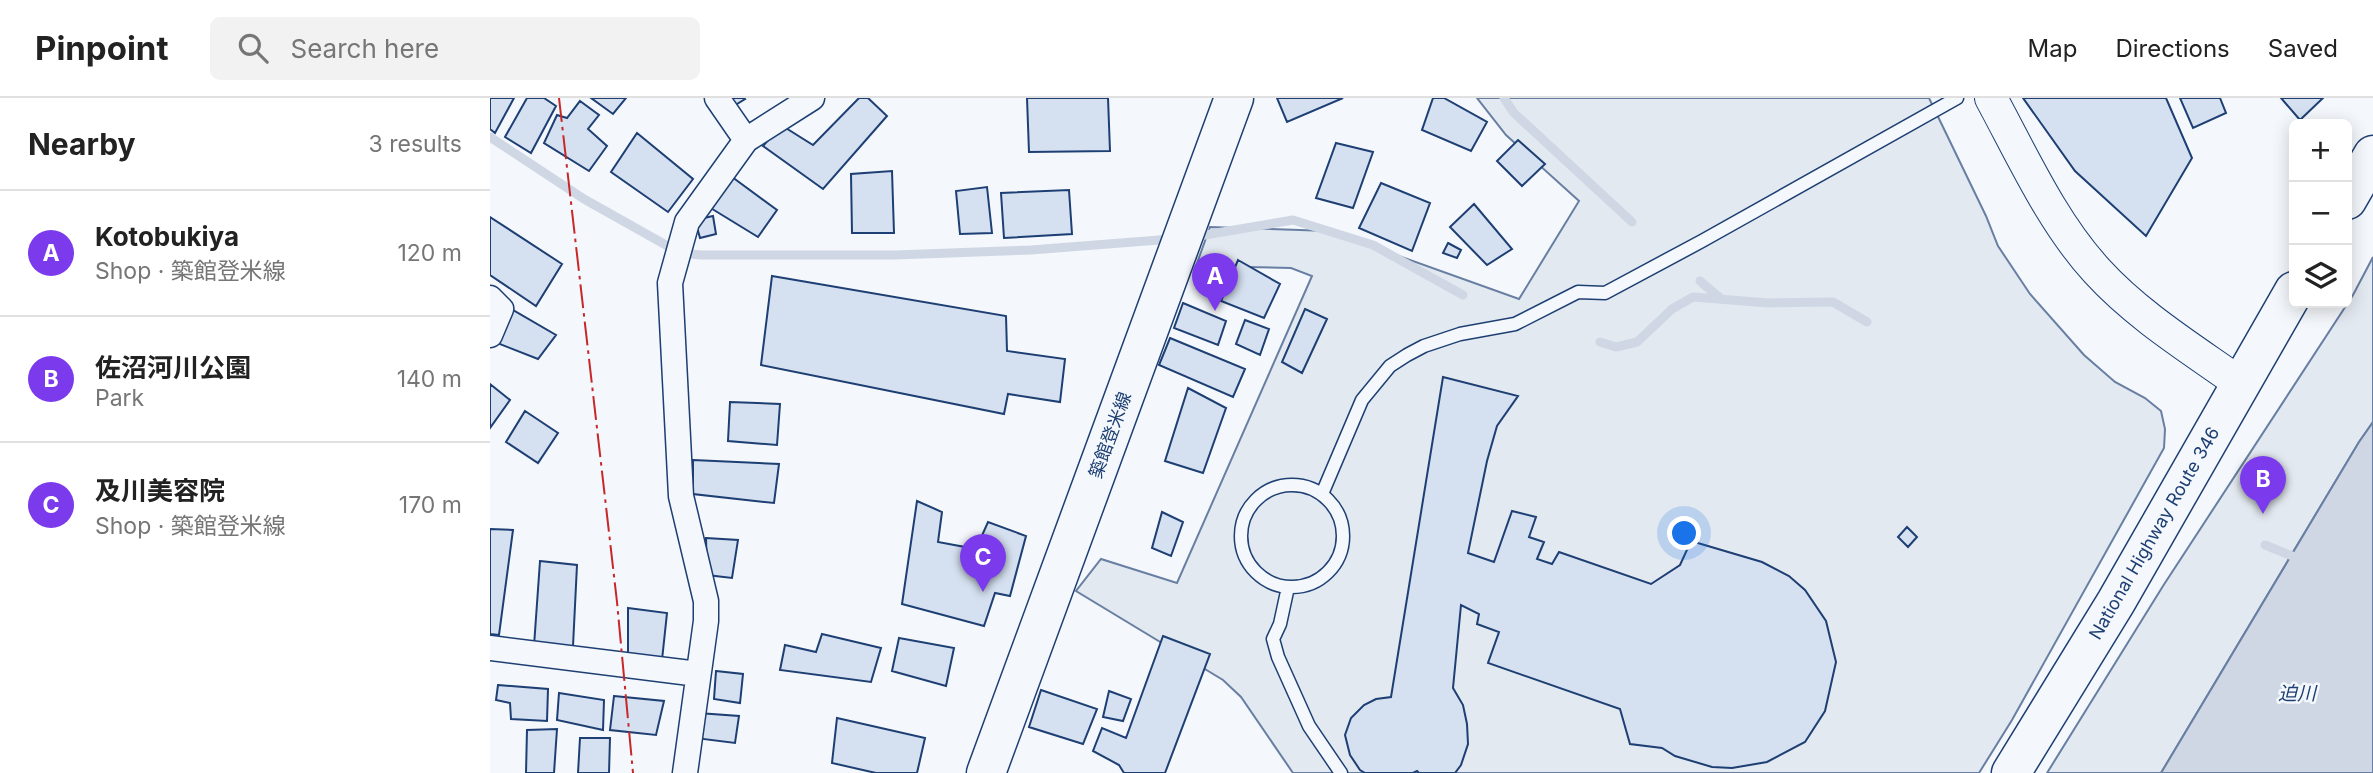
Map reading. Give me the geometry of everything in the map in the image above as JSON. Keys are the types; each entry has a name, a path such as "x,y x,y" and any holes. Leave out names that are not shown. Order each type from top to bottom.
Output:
{"main road":[{"name":"築館登米線","path":"986,773 1234,98"},
{"path":"2352,191 2373,155"},
{"name":"National Highway Route 346","path":"2011,773 2116,602 2289,300"}],"street":[{"path":"718,98 746,141"},
{"path":"685,773 706,621 706,601 681,496 670,283 687,222 746,141 812,98"},
{"path":"1991,98 2053,211 2097,271 2127,301 2241,384"},
{"path":"490,298 501,309 490,335"},
{"path":"490,648 698,674"}],"lane":[{"path":"1322,494 1362,400 1391,366 1407,355 1424,346 1460,334 1515,324 1578,292 1605,293 1702,242 1957,98"},
{"path":"1299,486 1322,494 1334,507 1341,522 1343,539 1339,556 1330,571 1317,581 1300,587 1288,587 1266,581 1253,570 1245,556 1241,540 1242,523 1249,508 1260,496 1275,488 1299,486"},
{"path":"1288,587 1280,624 1273,639 1278,657 1309,726 1341,773"}],"shaded area":[{"path":"1477,98 1929,98 1998,246 2030,294 2084,355 2115,382 2145,398 2161,411 2165,429 2164,448 2012,720 1979,773 1293,773 1241,697 1223,680 1076,591 1101,559 1177,583 1312,276 1291,268 1196,266 1210,227 1329,231 1519,299 1579,201 1506,135"},
{"path":"2373,257 2373,422 2161,773 2047,773 2163,586 2345,308 2352,308 2353,295"}],"water":[{"name":"迫川","path":"2373,422 2373,773 2161,773 2359,442"}],"building":[{"path":"490,98 514,98 495,133 490,129"},
{"path":"527,98 544,98 556,106 531,153 505,137"},
{"path":"591,98 626,98 613,114"},
{"path":"722,98 744,98 745,99 729,109"},
{"path":"859,98 868,98 887,116 823,189 763,146 781,125 813,145"},
{"path":"1027,98 1108,98 1110,151 1029,152"},
{"path":"1277,98 1343,98 1287,122"},
{"path":"1433,98 1444,98 1487,122 1471,151 1422,130"},
{"path":"2023,98 2166,98 2192,158 2146,236 2075,171"},
{"path":"2180,98 2220,98 2226,113 2193,128"},
{"path":"2281,98 2323,98 2301,119"},
{"path":"580,101 599,115 588,129 607,146 589,171 544,143 557,115 567,118"},
{"path":"637,133 693,179 668,212 611,172"},
{"path":"1518,140 1545,164 1522,186 1497,161"},
{"path":"1336,143 1373,152 1353,208 1316,198"},
{"path":"892,171 894,233 852,233 851,174"},
{"path":"728,174 777,210 758,237 709,207"},
{"path":"1381,183 1430,203 1412,251 1359,228"},
{"path":"987,187 992,233 960,234 956,191"},
{"path":"1069,190 1072,234 1004,238 1001,193"},
{"path":"1474,204 1512,249 1487,265 1450,227"},
{"path":"713,216 716,234 700,238 695,220"},
{"path":"490,217 562,264 536,306 490,275"},
{"path":"1448,243 1461,250 1457,258 1443,253"},
{"path":"1238,260 1280,284 1264,318 1221,301"},
{"path":"772,276 1006,316 1007,351 1065,359 1060,402 1008,394 1004,414 761,365"},
{"path":"1183,303 1226,321 1218,345 1174,328"},
{"path":"508,307 556,335 538,359 492,341"},
{"path":"1305,309 1327,319 1302,373 1282,362"},
{"path":"1245,320 1269,329 1260,355 1236,344"},
{"path":"1170,338 1245,369 1233,397 1159,365"},
{"path":"1443,377 1518,396 1497,426 1468,553 1494,562 1512,511 1536,517 1529,537 1544,542 1537,559 1552,564 1559,552 1651,584 1680,565 1691,541 1762,562 1789,576 1805,590 1826,621 1836,662 1825,711 1805,742 1767,762 1732,768 1712,767 1675,756 1662,748 1630,744 1620,709 1488,663 1499,632 1477,624 1479,614 1461,605 1453,688 1463,705 1467,724 1468,744 1461,765 1455,773 1365,773 1360,770 1350,755 1345,735 1351,718 1364,705 1376,699 1391,697"},
{"path":"490,384 510,400 490,428"},
{"path":"1188,388 1226,408 1203,473 1165,461"},
{"path":"730,402 780,404 777,445 728,441"},
{"path":"525,411 558,433 538,463 506,442"},
{"path":"693,460 779,464 774,503 693,494"},
{"path":"917,501 942,512 938,542 976,549 988,522 1026,536 1010,596 995,593 984,626 902,604"},
{"path":"1162,512 1183,522 1171,556 1152,548"},
{"path":"1907,527 1917,537 1908,547 1898,537"},
{"path":"490,529 513,530 499,635 490,634"},
{"path":"706,538 738,540 732,578 707,575"},
{"path":"540,561 577,565 573,646 534,646"},
{"path":"628,608 667,613 662,660 628,658"},
{"path":"822,634 881,648 871,682 780,670 785,645 816,652"},
{"path":"1163,636 1210,654 1165,773 1124,773 1119,765 1093,751 1102,728 1126,738"},
{"path":"899,638 954,648 946,686 892,671"},
{"path":"716,671 743,674 740,703 714,699"},
{"path":"498,685 548,689 547,721 511,719 510,703 496,700"},
{"path":"1041,690 1097,709 1083,744 1029,727"},
{"path":"1109,691 1131,699 1123,721 1103,717"},
{"path":"559,693 604,700 603,730 557,720"},
{"path":"614,696 664,701 656,735 610,730"},
{"path":"698,713 739,716 735,743 695,738"},
{"path":"837,718 925,738 917,773 876,773 832,763"},
{"path":"557,729 554,773 526,773 527,730"},
{"path":"580,738 610,738 609,773 578,773"}],"waterway":[{"path":"1504,98 1514,113 1632,222"},
{"path":"490,137 584,199 680,253 895,255 1031,250 1172,239"},
{"path":"1193,237 1293,220 1373,245 1463,295"},
{"path":"1700,281 1720,298"},
{"path":"1600,342 1616,347 1637,342 1672,309 1693,297 1768,303 1833,302 1867,322"},
{"path":"2265,545 2302,560"}],"power":[{"path":"559,98 617,602 633,773"}],"place":[{"name":"Kotobukiya","path":"1215,311"},
{"name":"佐沼河川公園","path":"2263,514"},
{"name":"及川美容院","path":"983,592"}]}
